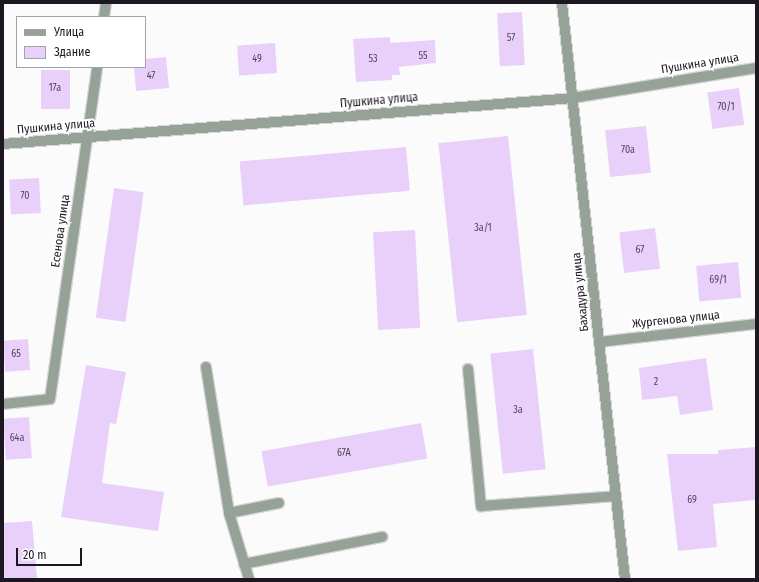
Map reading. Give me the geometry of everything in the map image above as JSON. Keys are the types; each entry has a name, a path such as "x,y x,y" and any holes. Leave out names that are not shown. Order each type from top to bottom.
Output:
{"street":[{"path":"104,16 106,3"},
{"name":"Бахадура улица","path":"562,3 625,579"},
{"name":"Есенова улица","path":"3,404 50,399 97,68"},
{"name":"Пушкина улица","path":"3,144 573,98 756,68"},
{"name":"Жургенова улица","path":"600,342 756,324"},
{"path":"206,367 229,513 249,579"},
{"path":"468,369 481,506 616,496"},
{"path":"229,513 279,502"},
{"path":"244,564 382,537"}],"building":[{"path":"522,12 525,65 500,66 497,13"},
{"path":"390,37 390,43 435,40 436,63 399,67 400,75 392,75 392,80 356,82 353,39"},
{"path":"275,43 277,73 239,76 237,46"},
{"path":"166,57 169,88 136,91 134,68 146,68 146,59"},
{"path":"41,70 70,70 70,109 41,109"},
{"path":"739,88 744,125 712,129 707,92"},
{"path":"646,126 651,173 610,177 605,130"},
{"path":"508,136 527,315 457,322 438,143"},
{"path":"406,147 410,191 243,205 240,162"},
{"path":"39,178 41,213 11,215 9,180"},
{"path":"114,188 144,192 125,322 96,318"},
{"path":"655,228 660,269 624,273 619,232"},
{"path":"415,230 420,328 378,330 373,232"},
{"path":"738,262 741,298 699,302 696,266"},
{"path":"28,339 30,370 5,372 3,341"},
{"path":"533,349 546,469 503,474 490,353"},
{"path":"706,358 713,410 680,415 677,396 642,400 639,368"},
{"path":"86,365 126,372 116,424 110,423 102,483 164,492 158,531 61,517"},
{"path":"29,417 32,458 6,460 3,419"},
{"path":"421,423 427,458 268,487 261,451"},
{"path":"756,447 756,500 713,504 717,547 678,551 667,454 718,454 718,450"},
{"path":"32,521 37,579 3,579 3,523"}]}
